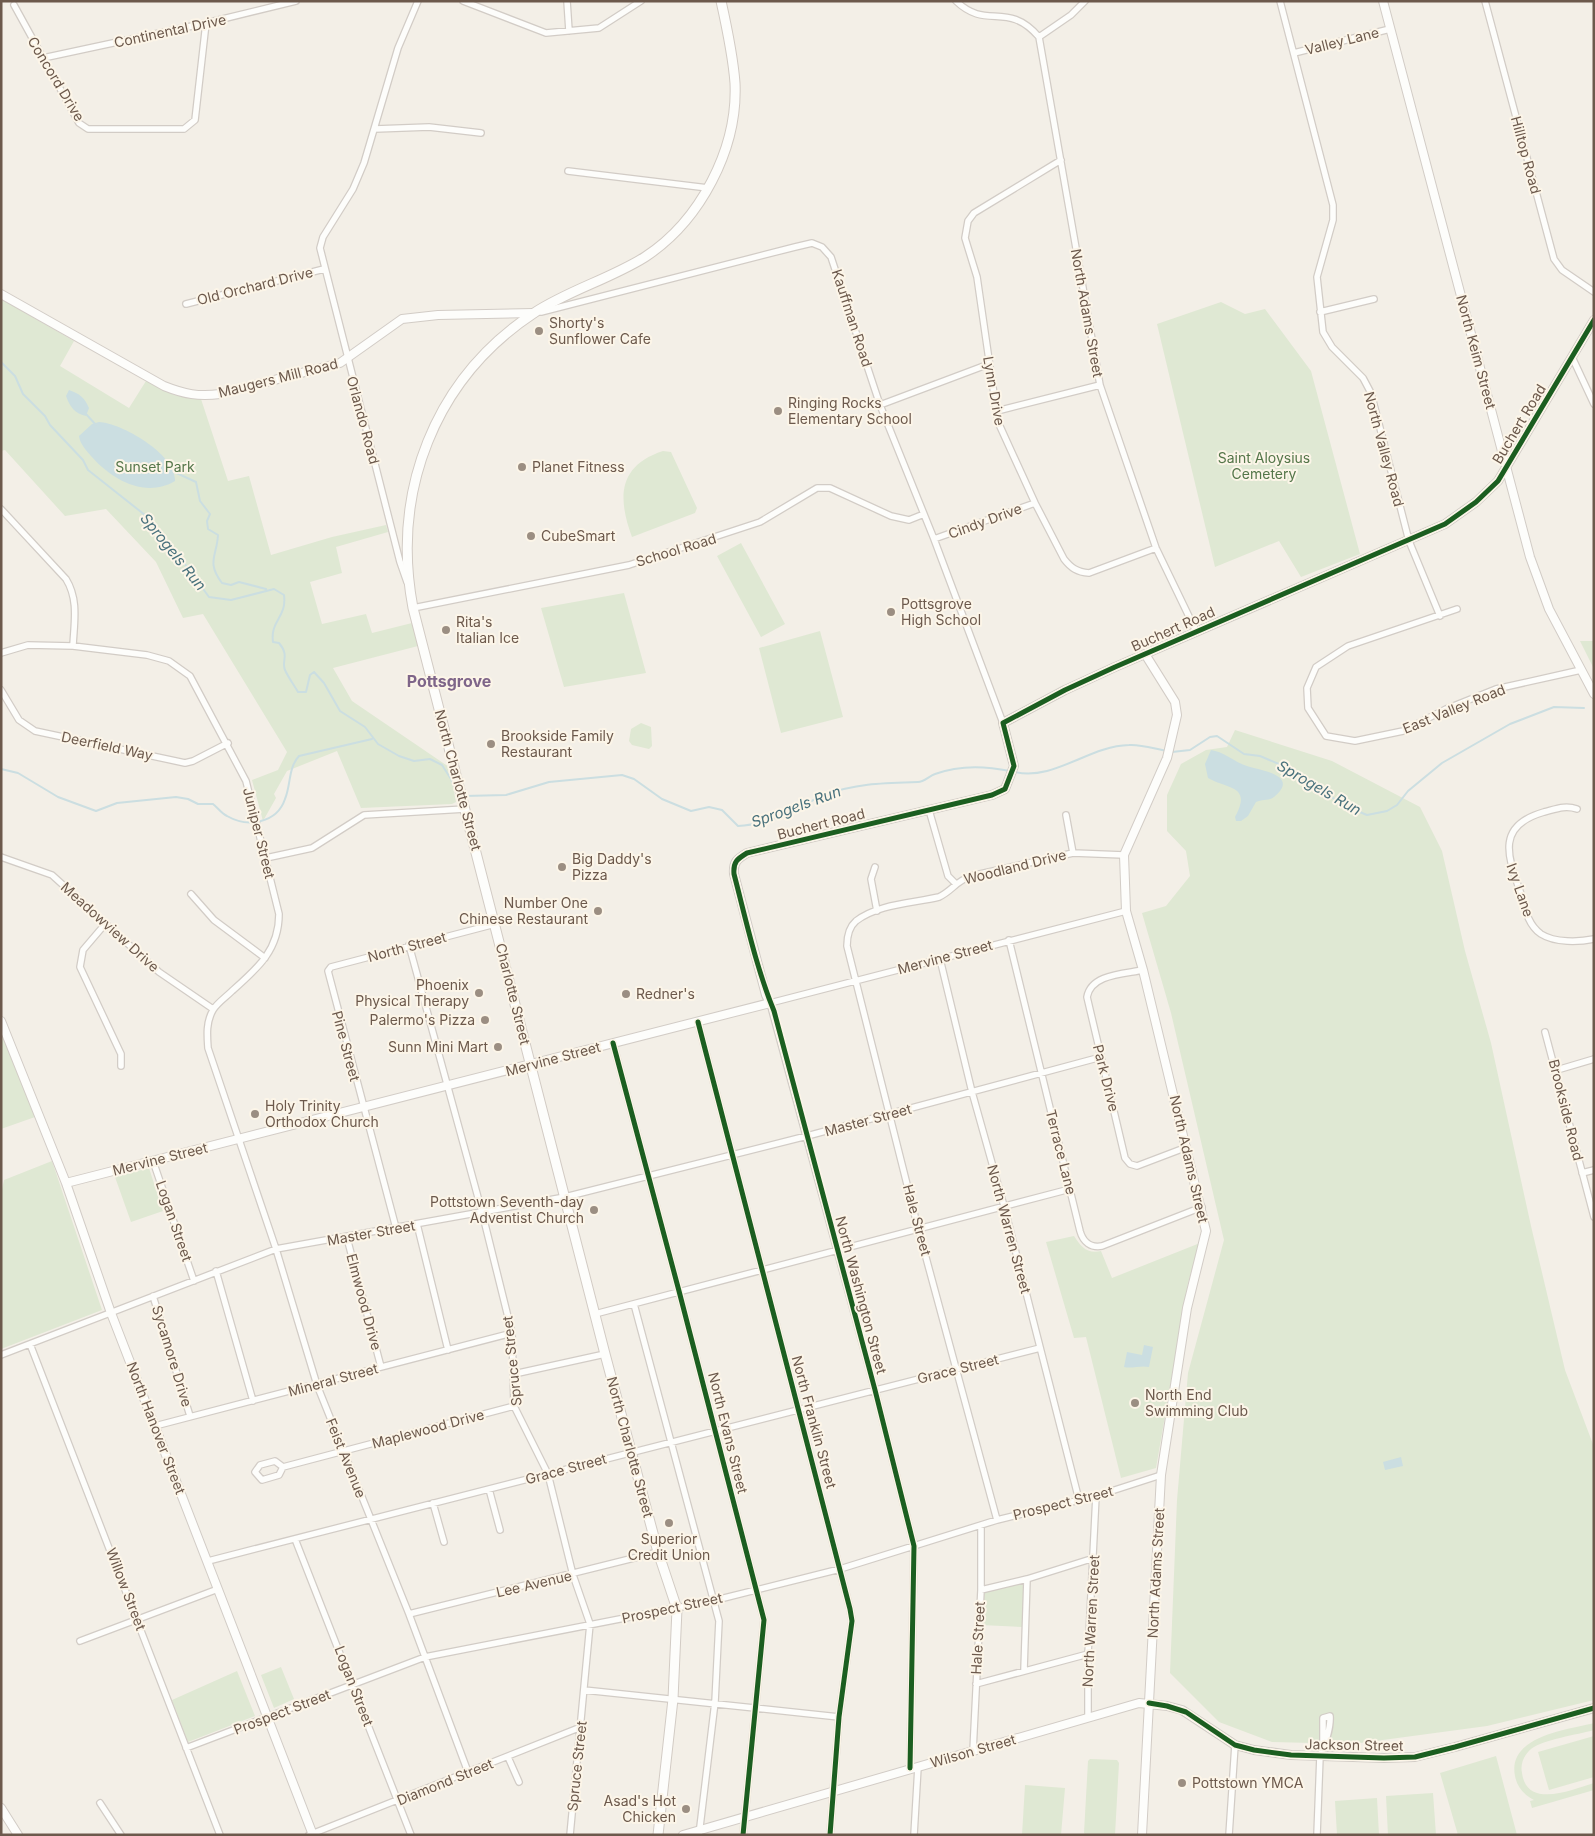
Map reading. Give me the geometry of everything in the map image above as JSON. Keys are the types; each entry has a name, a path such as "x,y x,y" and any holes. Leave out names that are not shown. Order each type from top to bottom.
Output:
{"main road":[{"name":"North Charlotte Street","path":"495,924 413,608 407,560 408,519 413,485 430,435 456,388 495,343 534,313 556,300 616,273 647,255 686,220 708,188 723,155 734,106 735,84 731,51 720,1"},
{"name":"Charlotte Street","path":"495,924 531,1064"},
{"name":"North Charlotte Street","path":"531,1064 604,1354 658,1552 677,1609 673,1699 658,1835"}],"street":[{"name":"Continental Drive","path":"43,58 206,23 296,1"},
{"name":"Orlando Road","path":"410,589 400,562 320,248 322,237 358,178 375,129 398,48 418,1"},
{"path":"463,1 541,32 598,28 641,1"},
{"path":"566,1 569,31"},
{"path":"956,1 966,9 976,13 1006,11 1017,13 1030,23 1039,37 1071,15 1085,1"},
{"name":"North Valley Road","path":"1280,1 1333,205 1333,220 1317,277 1322,332 1332,347 1364,378 1370,393 1409,541 1440,616"},
{"name":"North Keim Street","path":"1383,1 1534,571 1549,609 1594,694"},
{"name":"Hilltop Road","path":"1485,1 1554,259 1562,270 1594,292"},
{"name":"Concord Drive","path":"14,5 79,123 88,128 184,129 195,120 206,23"},
{"name":"Valley Lane","path":"1294,53 1390,29"},
{"name":"North Adams Street","path":"1039,37 1100,385 1156,548 1196,631"},
{"path":"375,129 422,126 481,133"},
{"name":"Lynn Drive","path":"1061,160 974,213 968,221 965,238 977,276 997,411 1005,440 1035,503 1064,559 1079,572 1089,573 1104,569 1156,548"},
{"path":"568,171 708,188"},
{"name":"Kauffman Road","path":"416,316 534,313 812,243 822,247 831,257 880,405 934,539 1003,723"},
{"name":"Old Orchard Drive","path":"186,304 324,269"},
{"name":"Maugers Mill Road","path":"1,294 140,374 181,393 199,396 220,394 347,360 394,323 416,316"},
{"path":"1320,312 1374,299"},
{"name":"Buchert Road","path":"734,865 737,859 747,854 992,795 1005,789 1013,772 1003,723 1064,690 1196,631 1409,541 1459,516 1492,489 1594,320"},
{"path":"1572,357 1594,404"},
{"path":"880,405 989,364"},
{"path":"997,411 1100,385"},
{"name":"School Road","path":"413,608 629,565 760,522 817,488 830,488 891,516 903,519 909,520 924,514"},
{"name":"Cindy Drive","path":"934,539 1035,503"},
{"path":"1,509 66,579 72,588 76,599 73,646"},
{"path":"1440,616 1457,609"},
{"name":"East Valley Road","path":"1440,616 1348,646 1316,667 1308,688 1308,708 1326,736 1355,741 1403,731 1446,709 1496,689 1581,670"},
{"name":"Juniper Street","path":"1,653 28,645 73,646 147,655 169,661 190,676 228,743 246,780 279,914 279,930 265,958 256,969 213,1009"},
{"name":"North Adams Street","path":"1142,1835 1162,1475 1189,1293 1206,1235 1202,1207 1143,970 1126,911 1124,855 1167,758 1177,715 1175,702 1145,654"},
{"name":"Deerfield Way","path":"1,690 18,720 35,731 184,762 193,761 228,743"},
{"path":"266,858 312,848 364,814 463,804"},
{"name":"Ivy Lane","path":"1577,808 1563,807 1523,820 1512,834 1508,847 1509,860 1529,919 1542,935 1572,941 1594,939"},
{"name":"Woodland Drive","path":"928,810 948,876 955,883 970,876 1073,853 1124,855"},
{"path":"1066,815 1073,853"},
{"name":"Meadowview Drive","path":"1,857 52,875 159,972 213,1009"},
{"name":"North Washington Street","path":"734,865 734,874 750,936 807,1136 875,1390 914,1546 914,1835"},
{"path":"874,867 871,879 877,911 939,897 947,893 955,883"},
{"path":"191,894 214,920 265,958"},
{"name":"Hale Street","path":"877,911 856,921 847,936 847,946 918,1228 997,1520"},
{"name":"Mervine Street","path":"66,1183 1126,911"},
{"path":"106,923 83,950 80,967 121,1054 121,1066"},
{"name":"North Street","path":"329,979 328,971 331,967 495,924"},
{"name":"Terrace Lane","path":"1009,940 1081,1236 1088,1244 1097,1247 1202,1207"},
{"name":"Spruce Street","path":"409,945 482,1212 512,1333 514,1406 548,1474 573,1575 590,1624 570,1835"},
{"name":"North Warren Street","path":"940,959 972,1092 1004,1206 1079,1500"},
{"name":"Park Drive","path":"1143,970 1099,980 1087,992 1087,1003 1127,1161 1133,1165 1140,1165 1187,1147"},
{"name":"Pine Street","path":"329,979 396,1228"},
{"path":"213,1009 208,1024 208,1048 239,1139"},
{"name":"North Hanover Street","path":"1,1021 66,1183 111,1313 269,1718 311,1834"},
{"name":"North Franklin Street","path":"698,1022 763,1268 852,1621 839,1717 830,1835"},
{"name":"Brookside Road","path":"1545,1032 1557,1070 1594,1217"},
{"name":"North Evans Street","path":"613,1043 647,1175 680,1291 764,1620 743,1835"},
{"name":"Master Street","path":"1,1354 276,1249 347,1238 564,1197 807,1136 1101,1057"},
{"path":"1557,1070 1594,1059"},
{"name":"Feist Avenue","path":"239,1139 276,1249 317,1385 409,1614 468,1772"},
{"name":"Logan Street","path":"153,1161 194,1281"},
{"path":"1582,1173 1594,1170"},
{"path":"595,1314 763,1268 1070,1189"},
{"path":"417,1224 448,1350"},
{"name":"Elmwood Drive","path":"347,1238 381,1367"},
{"path":"216,1271 253,1400"},
{"name":"Sycamore Drive","path":"153,1296 190,1416"},
{"path":"634,1304 672,1441 720,1630 715,1702 699,1833"},
{"name":"Mineral Street","path":"155,1426 512,1333"},
{"name":"Willow Street","path":"30,1344 138,1618 220,1835"},
{"name":"Grace Street","path":"208,1561 1040,1348"},
{"path":"514,1374 604,1354"},
{"name":"Maplewood Drive","path":"283,1467 274,1461 260,1465 255,1472 262,1480 279,1475 283,1467 514,1406"},
{"name":"Prospect Street","path":"186,1748 425,1657 712,1601 840,1569 997,1520 1096,1496 1162,1475"},
{"path":"489,1489 500,1530"},
{"name":"North Warren Street","path":"1088,1717 1088,1654 1096,1496"},
{"path":"433,1503 444,1542"},
{"name":"Hale Street","path":"973,1751 981,1590 981,1525"},
{"name":"Logan Street","path":"295,1539 411,1835"},
{"name":"Lee Avenue","path":"409,1614 573,1575 658,1552"},
{"path":"981,1590 1027,1579 1094,1558"},
{"path":"1024,1670 1027,1579"},
{"path":"80,1641 218,1589"},
{"path":"976,1684 1088,1654"},
{"path":"584,1690 715,1702 839,1717"},
{"name":"Wilson Street","path":"683,1835 699,1833 914,1767 1088,1717 1139,1703 1149,1704"},
{"name":"Jackson Street","path":"1149,1704 1167,1706 1186,1712 1235,1745 1261,1752 1322,1753 1384,1758 1415,1757 1594,1708"},
{"path":"1318,1835 1323,1718 1330,1716 1322,1753"},
{"name":"Diamond Street","path":"311,1834 580,1727"},
{"path":"1229,1835 1235,1745"},
{"path":"508,1756 519,1782"},
{"path":"100,1803 120,1835"},
{"path":"1,1808 18,1835"}],"green space":[{"name":"Sunset Park","path":"1,299 74,341 60,366 129,408 146,381 174,395 201,399 228,481 249,476 271,555 332,537 386,525 388,532 336,547 342,573 310,582 322,624 366,614 372,633 412,623 418,646 333,668 352,701 449,767 456,802 452,804 361,808 337,751 287,771 274,794 276,798 263,821 252,780 278,770 287,752 203,614 183,618 156,562 106,509 65,516 5,450 1,451"},
{"name":"Saint Aloysius Cemetery","path":"1221,302 1245,314 1265,309 1311,371 1360,554 1301,577 1279,541 1215,567 1157,324"},
{"path":"663,451 671,452 697,508 695,513 632,537 624,510 625,485 629,475 637,465 648,457"},
{"path":"741,543 785,624 761,637 717,556"},
{"path":"624,593 646,673 564,687 541,608"},
{"path":"820,631 843,717 781,733 759,648"},
{"path":"1580,641 1594,641 1594,669"},
{"path":"641,723 651,727 652,746 649,749 632,745 629,741 631,729"},
{"path":"1235,730 1332,761 1420,807 1442,851 1465,951 1491,1043 1565,1370 1594,1447 1594,1700 1487,1726 1353,1744 1272,1742 1219,1722 1170,1673 1177,1500 1188,1373 1224,1240 1171,1013 1142,913 1166,906 1190,876 1186,851 1167,831 1167,795 1181,764 1206,750 1227,747"},
{"path":"1,1032 35,1117 1,1129"},
{"path":"52,1161 102,1310 1,1349 1,1194 4,1180"},
{"path":"149,1168 163,1211 131,1222 115,1177"},
{"name":"North End Swimming Club","path":"1074,1236 1085,1249 1096,1252 1101,1251 1112,1278 1200,1243 1188,1283 1156,1468 1121,1478 1086,1337 1074,1338 1046,1242"},
{"path":"1024,1582 1022,1627 981,1625 982,1596 985,1592"},
{"path":"281,1667 294,1699 274,1708 261,1675"},
{"path":"237,1671 255,1716 188,1742 172,1700"},
{"path":"1594,1723 1594,1730 1552,1740 1531,1749 1523,1760 1522,1773 1526,1784 1532,1791 1541,1794 1563,1792 1594,1783 1594,1790 1532,1808 1530,1801 1534,1800 1527,1796 1517,1784 1515,1776 1515,1763 1520,1752 1529,1743 1541,1737"},
{"path":"1594,1736 1594,1777 1549,1790 1538,1752"},
{"path":"1496,1756 1517,1835 1458,1835 1440,1773"},
{"path":"1090,1759 1117,1760 1119,1763 1115,1835 1086,1835 1084,1833 1088,1761"},
{"path":"1025,1785 1065,1788 1061,1835 1022,1835"},
{"path":"1433,1793 1436,1835 1388,1835 1386,1796"},
{"path":"1377,1798 1379,1835 1337,1835 1335,1801"}],"shaded area":[{"path":"69,390 79,395 85,401 89,408 86,416 75,411 71,406 66,396"},
{"path":"99,422 134,434 158,451 173,471 175,481 164,486 141,487 118,479 108,472 87,451 79,436 92,424"},
{"path":"1211,750 1242,764 1275,775 1283,783 1281,790 1268,800 1256,802 1248,816 1241,821 1236,821 1235,817 1240,807 1241,799 1239,794 1236,790 1208,778 1205,764"},
{"path":"1144,1345 1153,1347 1149,1367 1124,1367 1127,1352 1142,1355"},
{"path":"1401,1457 1403,1466 1385,1470 1383,1462"}],"waterway":[{"name":"Sprogels Run","path":"1,362 15,376 23,394 83,460 88,470 150,519 154,532 168,541 209,597 231,600 274,589 284,595 283,609 274,629 273,642 279,643 284,651 285,670 298,692 306,692 310,675 314,672 324,683 340,711 365,727 378,744 399,756 414,761 430,759 442,765 451,779 457,795"},
{"path":"86,414 96,425"},
{"path":"172,471 196,482 200,501 210,514 207,521 208,529 218,535 213,564 214,570 222,583 231,585 239,582 266,589"},
{"name":"Sprogels Run","path":"1172,752 1190,750 1210,737 1217,736 1244,754 1260,756 1293,770 1343,805 1367,815 1387,811 1397,805 1408,791 1442,763 1510,724 1554,707 1584,708"},
{"path":"1,769 18,773 58,797 96,811 117,803 176,797 188,799 198,804 213,804 235,820 252,822 269,818 281,807 287,794 291,771 299,756 372,739"},
{"name":"Sprogels Run","path":"1015,772 1044,772 1114,747 1138,745 1167,751"},
{"name":"Sprogels Run","path":"464,796 506,795 549,782 622,775 634,779 662,799 691,811 709,807 722,810 738,826 763,822 789,813 821,796 848,788 871,784 920,782 935,774 953,769 982,767 1010,771"}],"cycle path":[{"path":"910,1768 914,1546 875,1390 774,1011 747,926 734,874 735,864 738,859 747,853 992,795 1005,789 1014,766 1003,723 1065,690 1115,667 1445,524 1476,502 1498,481 1594,320"},
{"path":"698,1022 852,1621 839,1717 830,1835"},
{"path":"613,1043 764,1620 743,1835"},
{"path":"1149,1703 1186,1712 1235,1745 1254,1750 1291,1755 1384,1758 1415,1757 1594,1708"}],"place":[{"name":"Shorty's Sunflower Cafe","path":"539,331"},
{"name":"Ringing Rocks Elementary School","path":"778,411"},
{"name":"Planet Fitness","path":"522,467"},
{"name":"CubeSmart","path":"531,536"},
{"name":"Pottsgrove High School","path":"891,612"},
{"name":"Rita's Italian Ice","path":"446,630"},
{"name":"Brookside Family Restaurant","path":"491,744"},
{"name":"Big Daddy's Pizza","path":"562,867"},
{"name":"Number One Chinese Restaurant","path":"598,911"},
{"name":"Phoenix Physical Therapy","path":"479,993"},
{"name":"Redner's","path":"626,994"},
{"name":"Palermo's Pizza","path":"485,1020"},
{"name":"Sunn Mini Mart","path":"498,1047"},
{"name":"Holy Trinity Orthodox Church","path":"255,1114"},
{"name":"Pottstown Seventh-day Adventist Church","path":"594,1210"},
{"name":"North End Swimming Club","path":"1135,1403"},
{"name":"Superior Credit Union","path":"669,1523"},
{"name":"Pottstown YMCA","path":"1182,1783"},
{"name":"Asad's Hot Chicken","path":"686,1809"}],"district":[{"name":"Pottsgrove","path":"449,681"}]}
